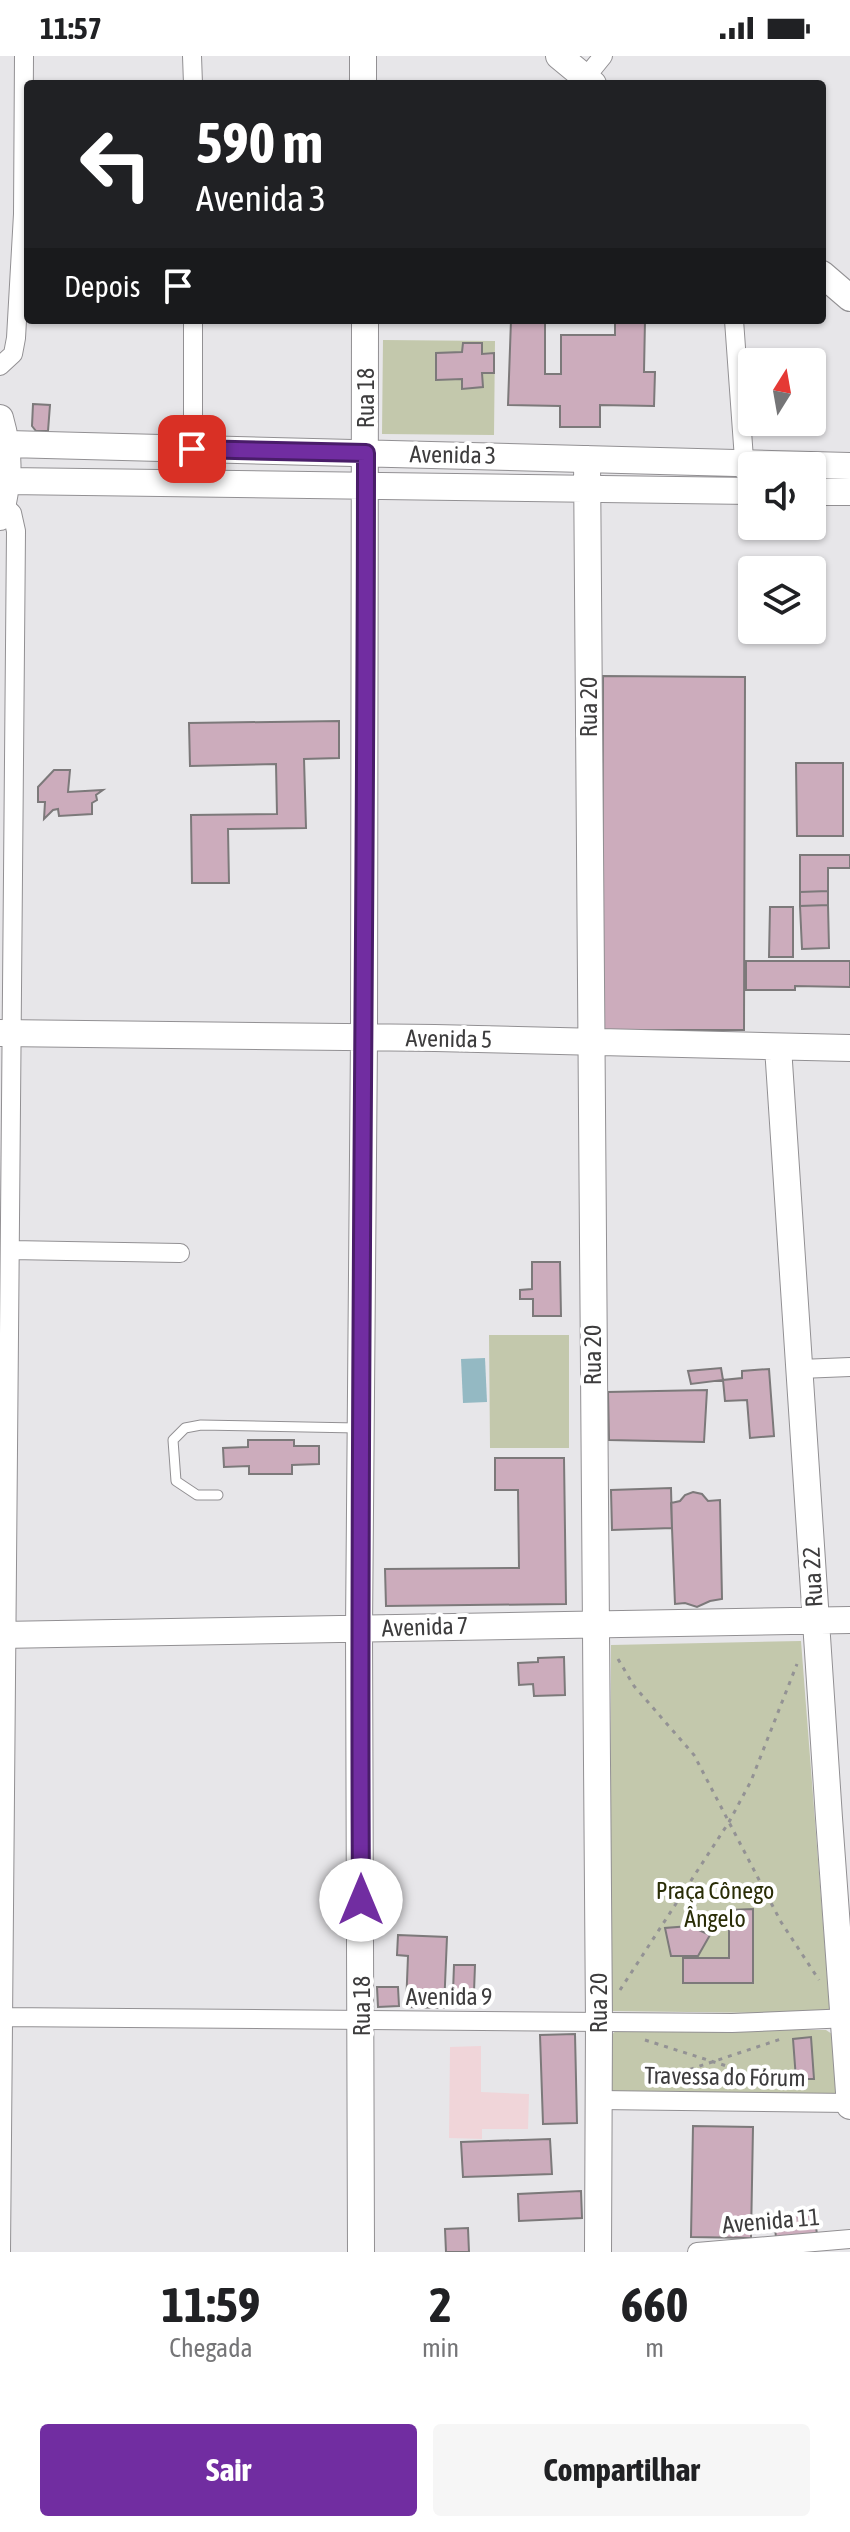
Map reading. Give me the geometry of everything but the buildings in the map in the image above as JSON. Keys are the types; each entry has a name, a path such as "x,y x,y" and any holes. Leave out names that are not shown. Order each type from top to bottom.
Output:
{"street":[{"path":"0,366 13,354 16,338 23,214 24,56"},
{"path":"192,56 193,80"},
{"path":"363,56 363,80"},
{"path":"559,56 589,80"},
{"path":"591,80 603,56"},
{"path":"826,277 850,298"},
{"path":"193,324 193,483"},
{"name":"Rua 18","path":"361,2252 359,1629 365,324"},
{"path":"734,324 743,452"},
{"path":"0,418 8,444 4,501 12,513 16,531 6,1033 11,1250 3,1635 1,2252"},
{"name":"Avenida 3","path":"8,444 738,463"},
{"name":"Rua 20","path":"587,459 599,2022 598,2252"},
{"name":"Avenida 3","path":"826,465 850,466"},
{"name":"Avenida 3","path":"4,501 193,483 738,491"},
{"path":"826,492 850,492"},
{"name":"Avenida 5","path":"6,1033 850,1048"},
{"name":"Rua 22","path":"778,1047 815,1620 847,2018 850,2104"},
{"path":"11,1250 180,1253"},
{"path":"800,1369 850,1367"},
{"name":"Avenida 7","path":"3,1635 850,1620"},
{"name":"Avenida 9","path":"2,2017 732,2023 847,2018"},
{"name":"Travessa do Fórum","path":"599,2100 850,2104"},
{"name":"Avenida 11","path":"697,2252 850,2239"}],"lane":[{"path":"218,1495 197,1495 176,1481 173,1440 185,1428 201,1425 360,1428"}],"path":[{"path":"596,1624 634,1686 694,1755 781,1922 820,1982"},
{"path":"599,2022 729,1822 751,1781 798,1664"},
{"path":"641,2086 790,2037"},
{"path":"642,2039 783,2084"}],"shaded area":[{"path":"481,2046 481,2092 529,2094 528,2129 482,2129 482,2139 449,2138 450,2047"}],"green space":[{"path":"383,340 495,341 494,435 382,434"},
{"path":"489,1335 569,1335 569,1448 490,1448"},
{"name":"Praça Cônego Ângelo","path":"801,1641 830,2014 610,2011 611,1645"},
{"path":"617,2030 826,2030 838,2038 840,2091 835,2095 608,2093 610,2036","holes":["811,2038 813,2079 796,2079 793,2039"]}],"water":[{"path":"485,1358 487,1402 463,1403 461,1359"}],"route":[{"path":"192,449 366,453 359,1629 361,1900"}]}
